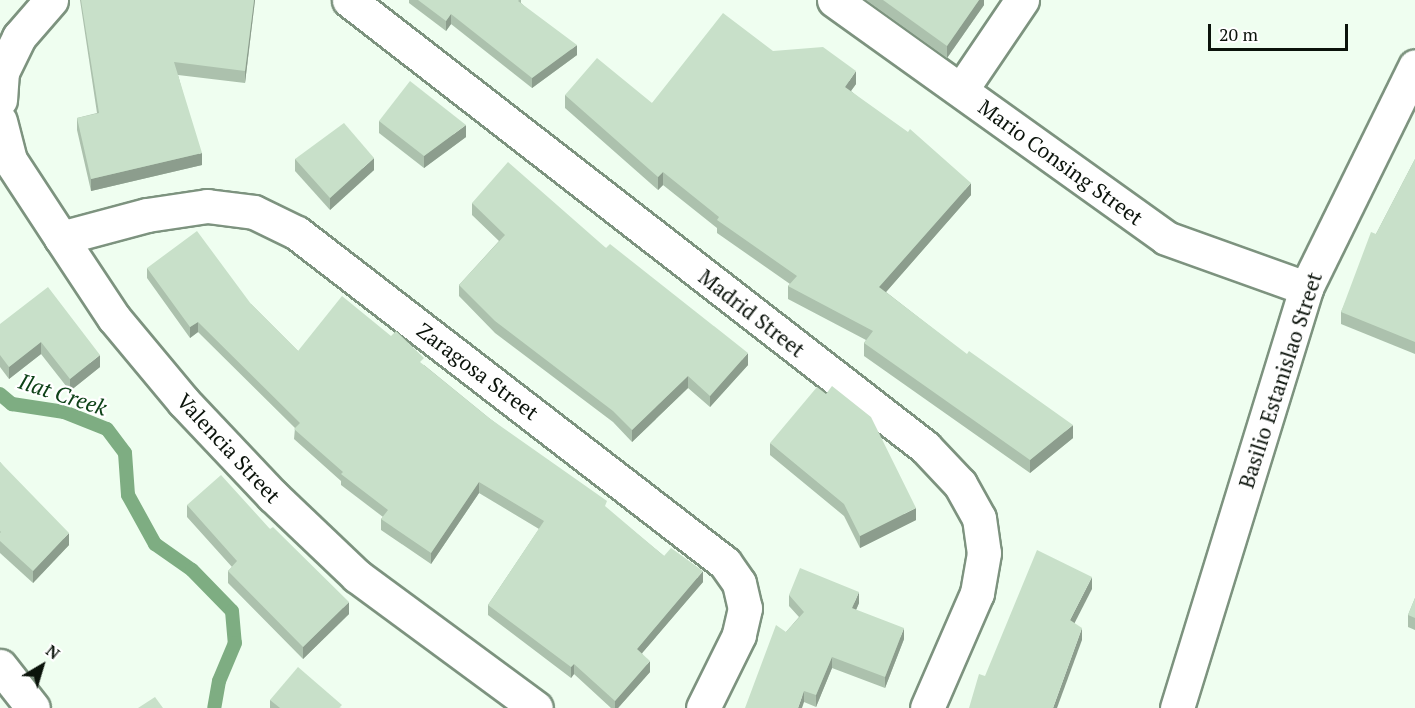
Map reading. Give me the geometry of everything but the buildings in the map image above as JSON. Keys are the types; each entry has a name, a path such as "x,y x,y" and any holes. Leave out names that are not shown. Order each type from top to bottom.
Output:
{"street":[{"path":"0,100 2,72 19,37 51,0"},
{"name":"Madrid Street","path":"349,0 924,447 960,484 979,518 984,553 977,593 927,708"},
{"name":"Mario Consing Street","path":"834,0 1166,238 1306,288"},
{"path":"961,90 1022,0"},
{"name":"Basilio Estanislao Street","path":"1177,708 1306,288 1415,66"},
{"name":"Valencia Street","path":"0,121 10,160 61,238 114,318 184,402 273,496 357,576 536,708"},
{"name":"Zaragosa Street","path":"61,238 147,215 207,206 254,212 297,233 725,563 739,583 745,609 739,635 703,708"},
{"path":"0,666 33,708"}],"waterway":[{"name":"Ilat Creek","path":"0,394 12,404 64,412 107,429 125,453 128,495 155,544 192,570 232,611 235,643 219,681 214,708"}]}
